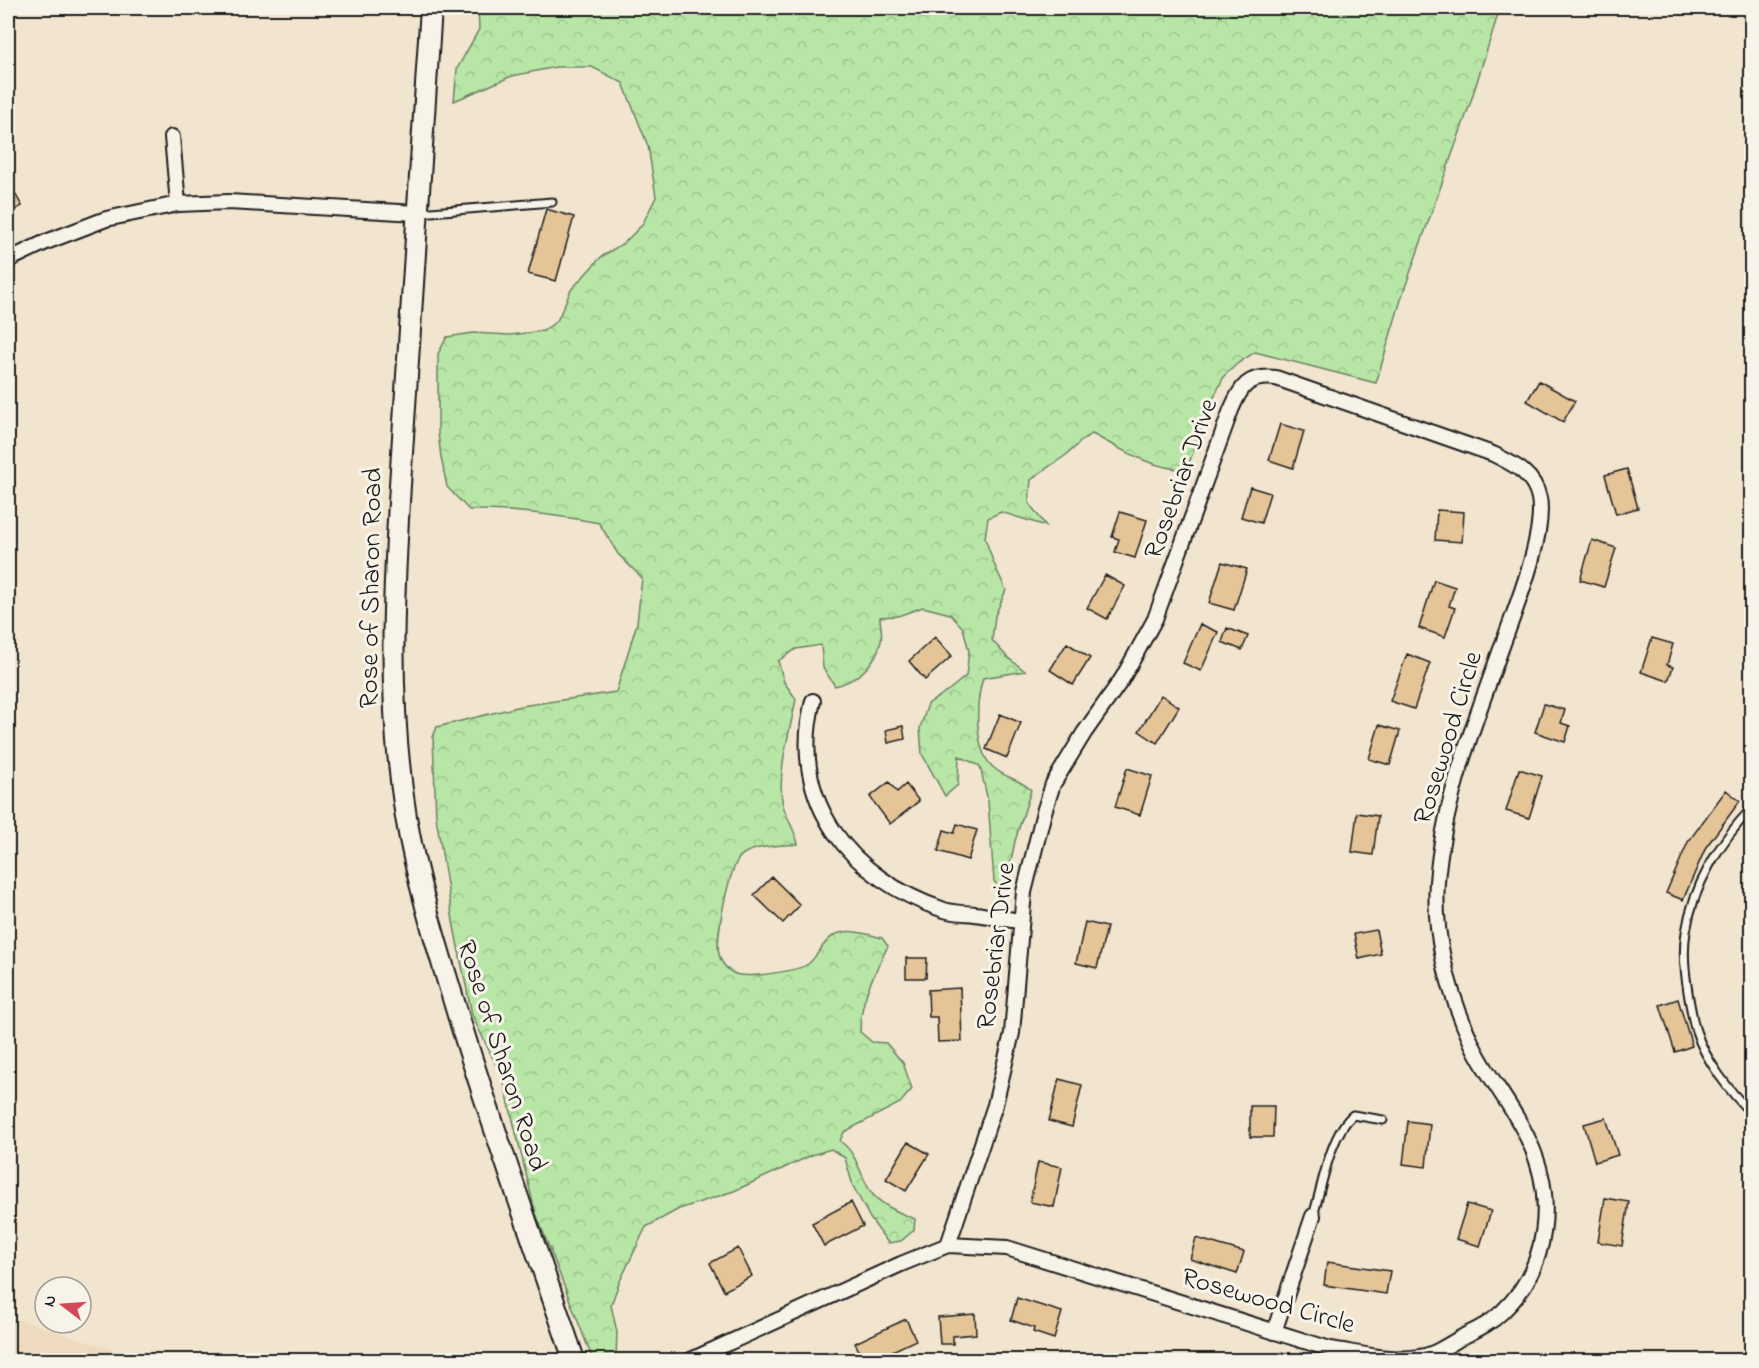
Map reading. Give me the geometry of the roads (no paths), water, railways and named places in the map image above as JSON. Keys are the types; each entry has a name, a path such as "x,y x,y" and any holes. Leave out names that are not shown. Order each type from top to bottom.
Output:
{"street":[{"name":"Rose of Sharon Road","path":"431,8 416,213 393,623 394,706 403,794 414,861 441,959 471,1056 574,1360"},
{"path":"171,136 178,204"},
{"path":"8,260 46,242 106,219 178,204 229,202 416,213"},
{"name":"Rosewood Circle","path":"948,1245 1007,1248 1330,1349 1401,1358 1434,1353 1495,1319 1518,1295 1529,1278 1539,1254 1545,1224 1545,1207 1538,1164 1529,1140 1473,1047 1450,991 1443,963 1438,923 1437,884 1450,802 1467,744 1527,576 1540,515 1539,498 1527,474 1492,454 1276,378 1254,379"},
{"name":"Rosebriar Drive","path":"948,1245 995,1105 1012,1033 1023,892 1053,784 1084,733 1122,680 1145,640 1165,597 1231,410 1245,384 1254,379"},
{"path":"813,702 808,724 808,766 822,813 833,833 874,874 911,895 954,913 1020,921"},
{"path":"1274,1332 1314,1216"},
{"path":"691,1360 901,1264 948,1245"}],"lane":[{"path":"416,213 552,202"},
{"path":"1752,808 1735,826 1711,863 1695,898 1685,932 1684,964 1696,1031 1723,1081 1752,1114"},
{"path":"1314,1216 1343,1122 1353,1114 1383,1120"},
{"path":"8,1359 15,1360"}]}
